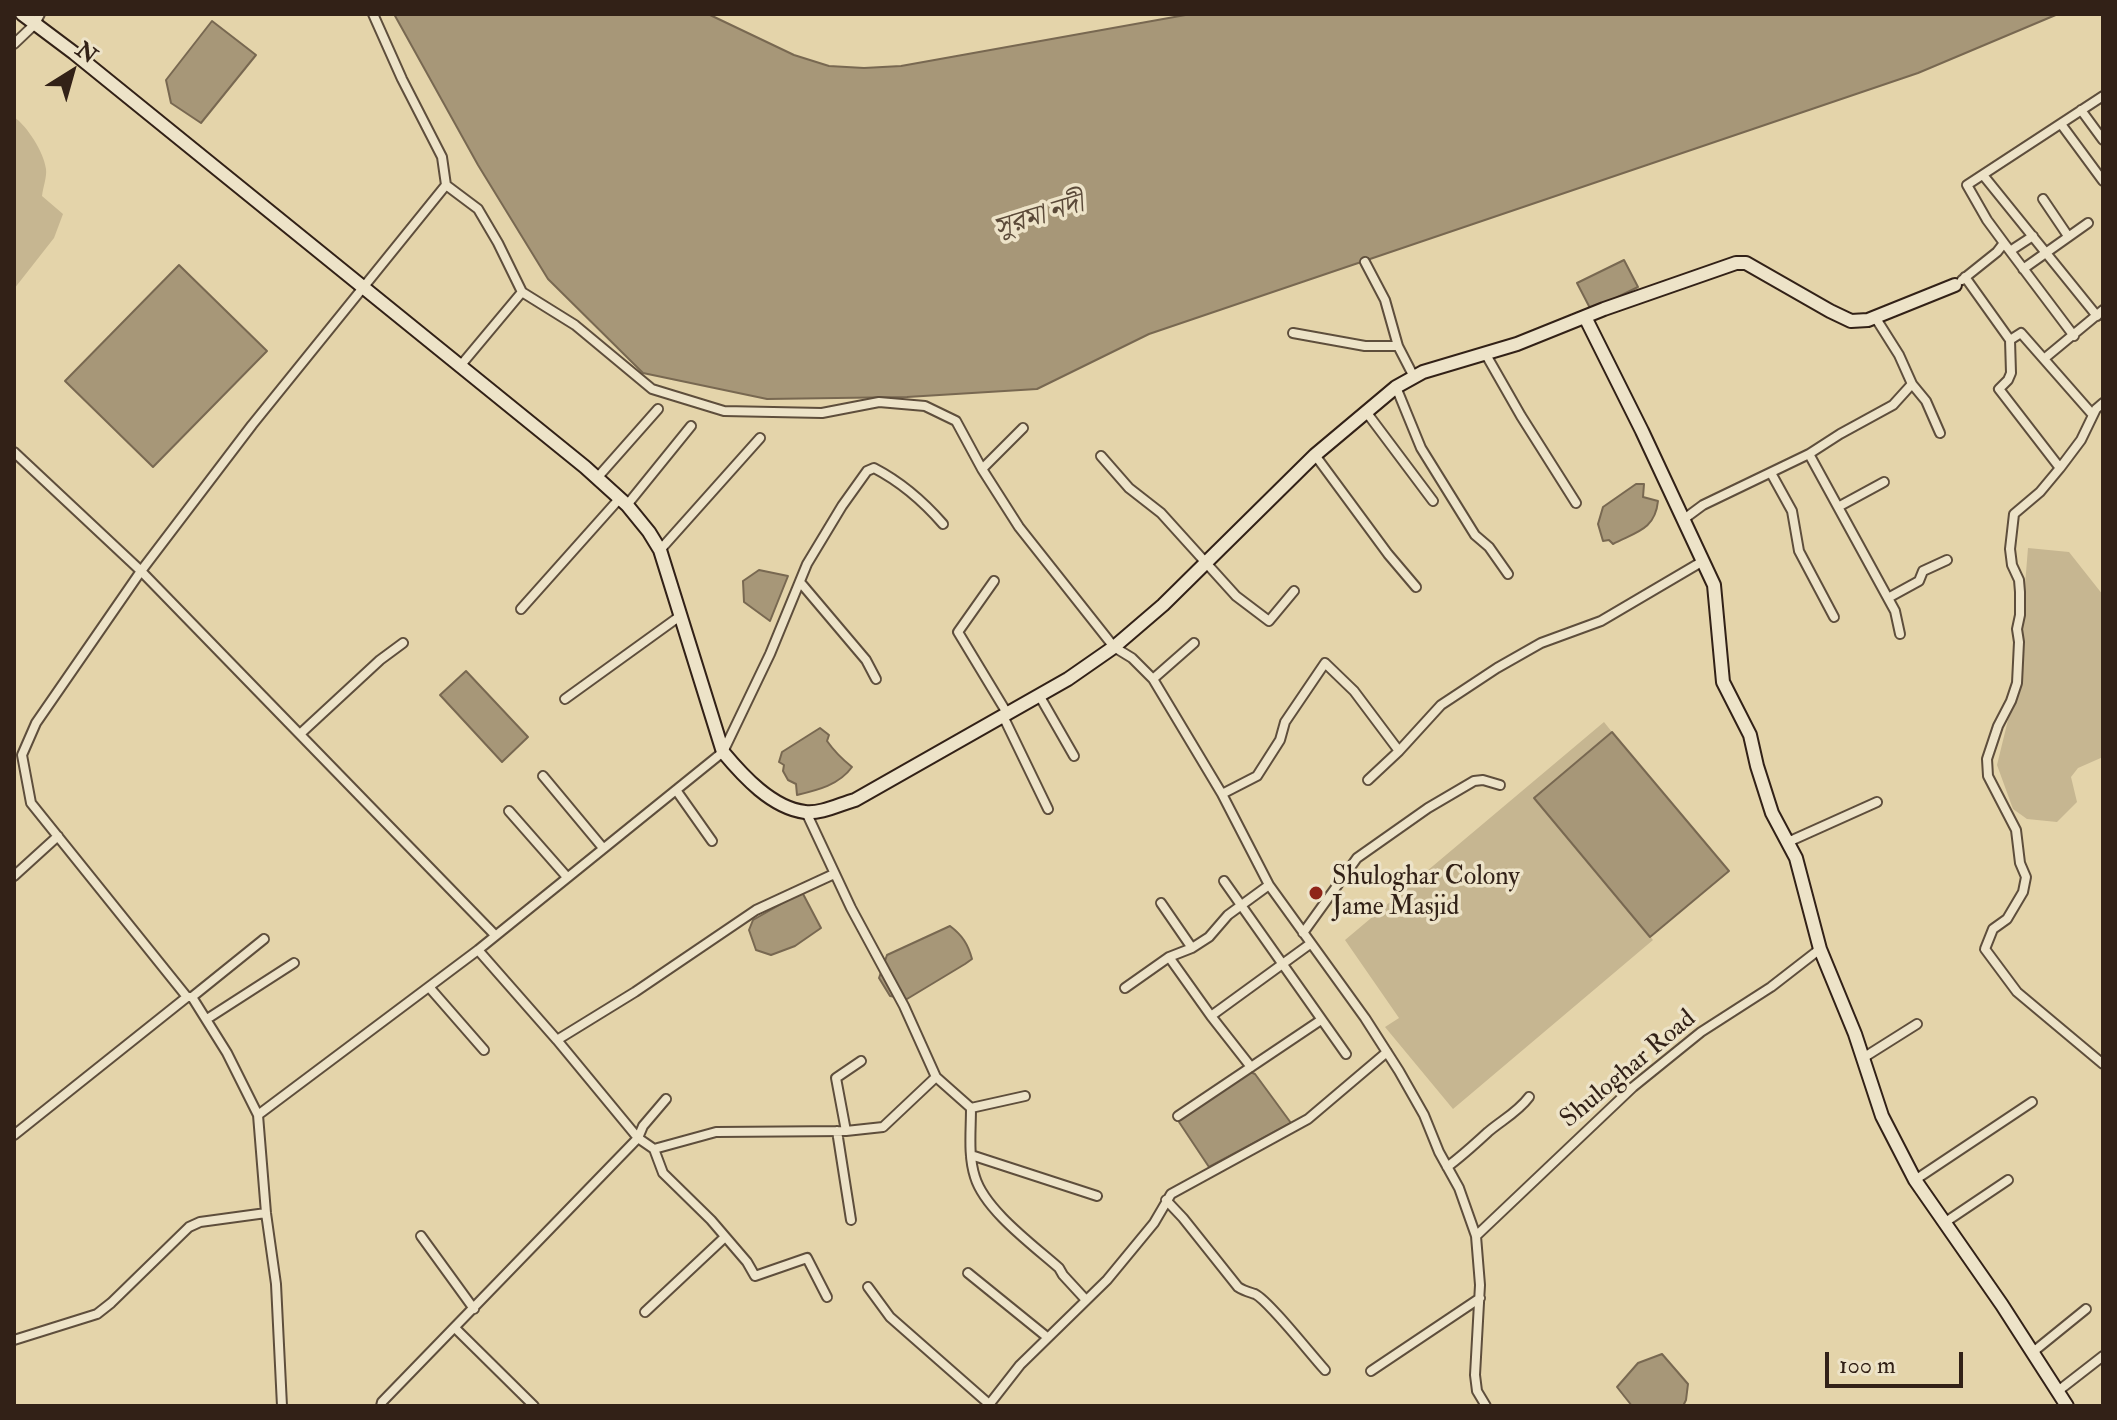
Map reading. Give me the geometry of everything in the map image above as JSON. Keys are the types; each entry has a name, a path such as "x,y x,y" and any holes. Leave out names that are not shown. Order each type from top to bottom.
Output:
{"main road":[{"path":"22,14 38,19 74,53 461,365 623,502 660,550 723,752 744,776 776,802 806,812 855,800 1068,679 1114,647 1163,605 1315,455 1396,387 1423,372 1517,344 1736,263 1746,263 1851,321 1875,317 1960,281"},
{"path":"1585,317 1714,585 1723,682 1750,735 1772,813 1796,858 1820,949 1882,1116 1915,1180 2067,1406"}],"street":[{"path":"373,14 442,157 446,185 478,209 522,292 575,325 652,389 724,411 822,413 879,402 925,406 956,421 1019,527 1114,647 1132,658 1153,679 1222,794 1269,885 1387,1052 1424,1115 1459,1188 1476,1236 1480,1298 1475,1375 1477,1391 1486,1406"},
{"path":"14,44 38,19"},
{"path":"2074,336 1987,220 1967,185 2103,96"},
{"path":"2081,110 2103,140"},
{"path":"2061,124 2103,181"},
{"path":"1983,175 2100,313 2045,358"},
{"path":"282,1406 276,1284 266,1213 258,1115 207,1019 31,803 22,755 36,723 141,571 252,425 446,185"},
{"path":"2043,199 2068,236"},
{"path":"2023,269 2088,223"},
{"path":"2010,251 2033,236"},
{"path":"2004,243 1960,281 2010,340 2011,373 1999,389 2060,468"},
{"path":"1365,262 1385,300 1398,346 1414,377"},
{"path":"461,365 522,292"},
{"path":"1875,317 1899,355 1912,384 1926,401 1940,433"},
{"path":"1293,333 1365,346 1398,346"},
{"path":"2010,340 2021,333 2093,415"},
{"path":"1485,353 1576,503"},
{"path":"1684,519 1703,505 1809,454 1893,405 1912,384"},
{"path":"1396,387 1421,448 1475,535 1489,547 1508,574"},
{"path":"2103,403 2096,409 2081,440 2060,468 2040,492 2014,514 2010,549 2020,592 2017,683 1987,759 1988,776 2016,830 2020,863 2026,877 2023,892 2007,919 1993,929 1985,949 2017,992 2103,1064"},
{"path":"597,478 658,409"},
{"path":"1367,413 1433,501"},
{"path":"521,609 691,426"},
{"path":"982,469 1023,428"},
{"path":"660,550 760,438"},
{"path":"14,452 141,571 495,935"},
{"path":"1809,454 1895,611 1900,634"},
{"path":"1315,455 1416,587"},
{"path":"1101,456 1129,488 1161,513 1236,596 1269,621 1294,591"},
{"path":"258,1115 478,950 723,752 770,654 807,564 867,471 874,468 890,476 926,504 943,524"},
{"path":"1771,473 1792,511 1799,551 1834,617"},
{"path":"1838,507 1884,482"},
{"path":"1888,598 1919,581 1923,571 1947,560"},
{"path":"1368,780 1441,705 1497,668 1541,643 1601,621 1703,561"},
{"path":"994,581 958,632 1005,714 1048,809"},
{"path":"800,582 866,660 876,679"},
{"path":"565,699 680,616"},
{"path":"300,734 380,660 403,643"},
{"path":"1153,679 1194,643"},
{"path":"1222,794 1257,776 1280,740 1285,722 1325,663 1354,691 1399,751"},
{"path":"1039,695 1074,756"},
{"path":"543,776 603,848"},
{"path":"1303,933 1357,858 1428,808 1474,781 1500,785"},
{"path":"676,790 712,841"},
{"path":"1788,842 1877,802"},
{"path":"509,811 567,877"},
{"path":"806,812 834,874 904,1006 936,1077 971,1108 971,1155 984,1197 1059,1268 1086,1300"},
{"path":"14,876 58,836"},
{"path":"557,1040 635,992 756,910 834,874"},
{"path":"1224,881 1346,1054"},
{"path":"1125,988 1169,957 1209,937 1228,915 1269,885"},
{"path":"1161,903 1192,948"},
{"path":"14,1135 264,939"},
{"path":"1211,1016 1310,944"},
{"name":"Shuloghar Road","path":"1476,1236 1633,1087 1701,1032 1771,987 1820,949"},
{"path":"478,950 638,1138 654,1149 663,1173 711,1220 755,1276 807,1258 827,1297"},
{"path":"1169,957 1251,1067"},
{"path":"207,1019 294,963"},
{"path":"429,987 484,1050"},
{"path":"1178,1116 1321,1020"},
{"path":"1863,1058 1917,1024"},
{"path":"868,1287 890,1317 988,1405 1020,1365 1107,1280 1154,1223 1171,1194 1308,1119 1387,1052"},
{"path":"851,1220 836,1078 861,1061"},
{"path":"654,1149 716,1132 841,1131 883,1127 936,1077"},
{"path":"971,1108 1025,1096"},
{"path":"1447,1167 1522,1107 1529,1097"},
{"path":"381,1406 638,1138 643,1126 666,1099"},
{"path":"1915,1180 2032,1102"},
{"path":"971,1155 1097,1196"},
{"path":"1944,1223 2008,1180"},
{"path":"1166,1200 1238,1287 1255,1294 1268,1306 1325,1370"},
{"path":"14,1340 97,1314 189,1227 200,1222 266,1213"},
{"path":"421,1236 474,1309"},
{"path":"645,1312 725,1237"},
{"path":"968,1273 1047,1337"},
{"path":"1371,1371 1480,1298"},
{"path":"2033,1352 2086,1309"},
{"path":"455,1328 534,1406"},
{"path":"2058,1391 2103,1356"}],"shaded area":[{"path":"14,117 34,140 45,162 42,196 63,214 54,238 14,289"},
{"path":"2028,548 2069,552 2103,595 2103,757 2078,768 2071,777 2077,802 2057,822 2027,819 2013,809 1997,765 2017,683"},
{"path":"1604,722 1612,732 1534,798 1653,940 1453,1109 1385,1027 1399,1018 1345,940"}],"water":[{"name":"সুরমা নদী","path":"394,14 708,14 794,55 829,66 864,68 901,66 1191,14 2058,14 1918,73 1149,334 1037,389 907,397 767,399 643,373 548,279 478,165"},
{"path":"212,21 256,55 201,123 171,103 166,80"},
{"path":"1624,260 1638,287 1591,310 1577,283"},
{"path":"179,265 267,351 153,467 65,381"},
{"path":"1636,484 1644,484 1643,497 1658,501 1653,518 1643,529 1613,544 1609,540 1603,541 1598,524 1603,507"},
{"path":"759,570 788,576 770,621 744,602 743,581"},
{"path":"466,671 528,737 502,762 440,695"},
{"path":"820,728 829,735 827,741 832,748 852,767 834,782 797,795 796,784 788,780 783,771 784,765 779,762 782,752"},
{"path":"1612,732 1729,871 1650,937 1534,798"},
{"path":"802,892 821,928 795,946 771,955 756,950 749,930 753,920"},
{"path":"950,926 964,940 972,959 907,999 890,996 879,978 887,955"},
{"path":"1248,1071 1255,1074 1291,1123 1209,1167 1177,1119"},
{"path":"1662,1354 1688,1384 1683,1406 1632,1406 1617,1387 1638,1363"}],"place":[{"name":"Shuloghar Colony Jame Masjid","path":"1316,893"}]}
